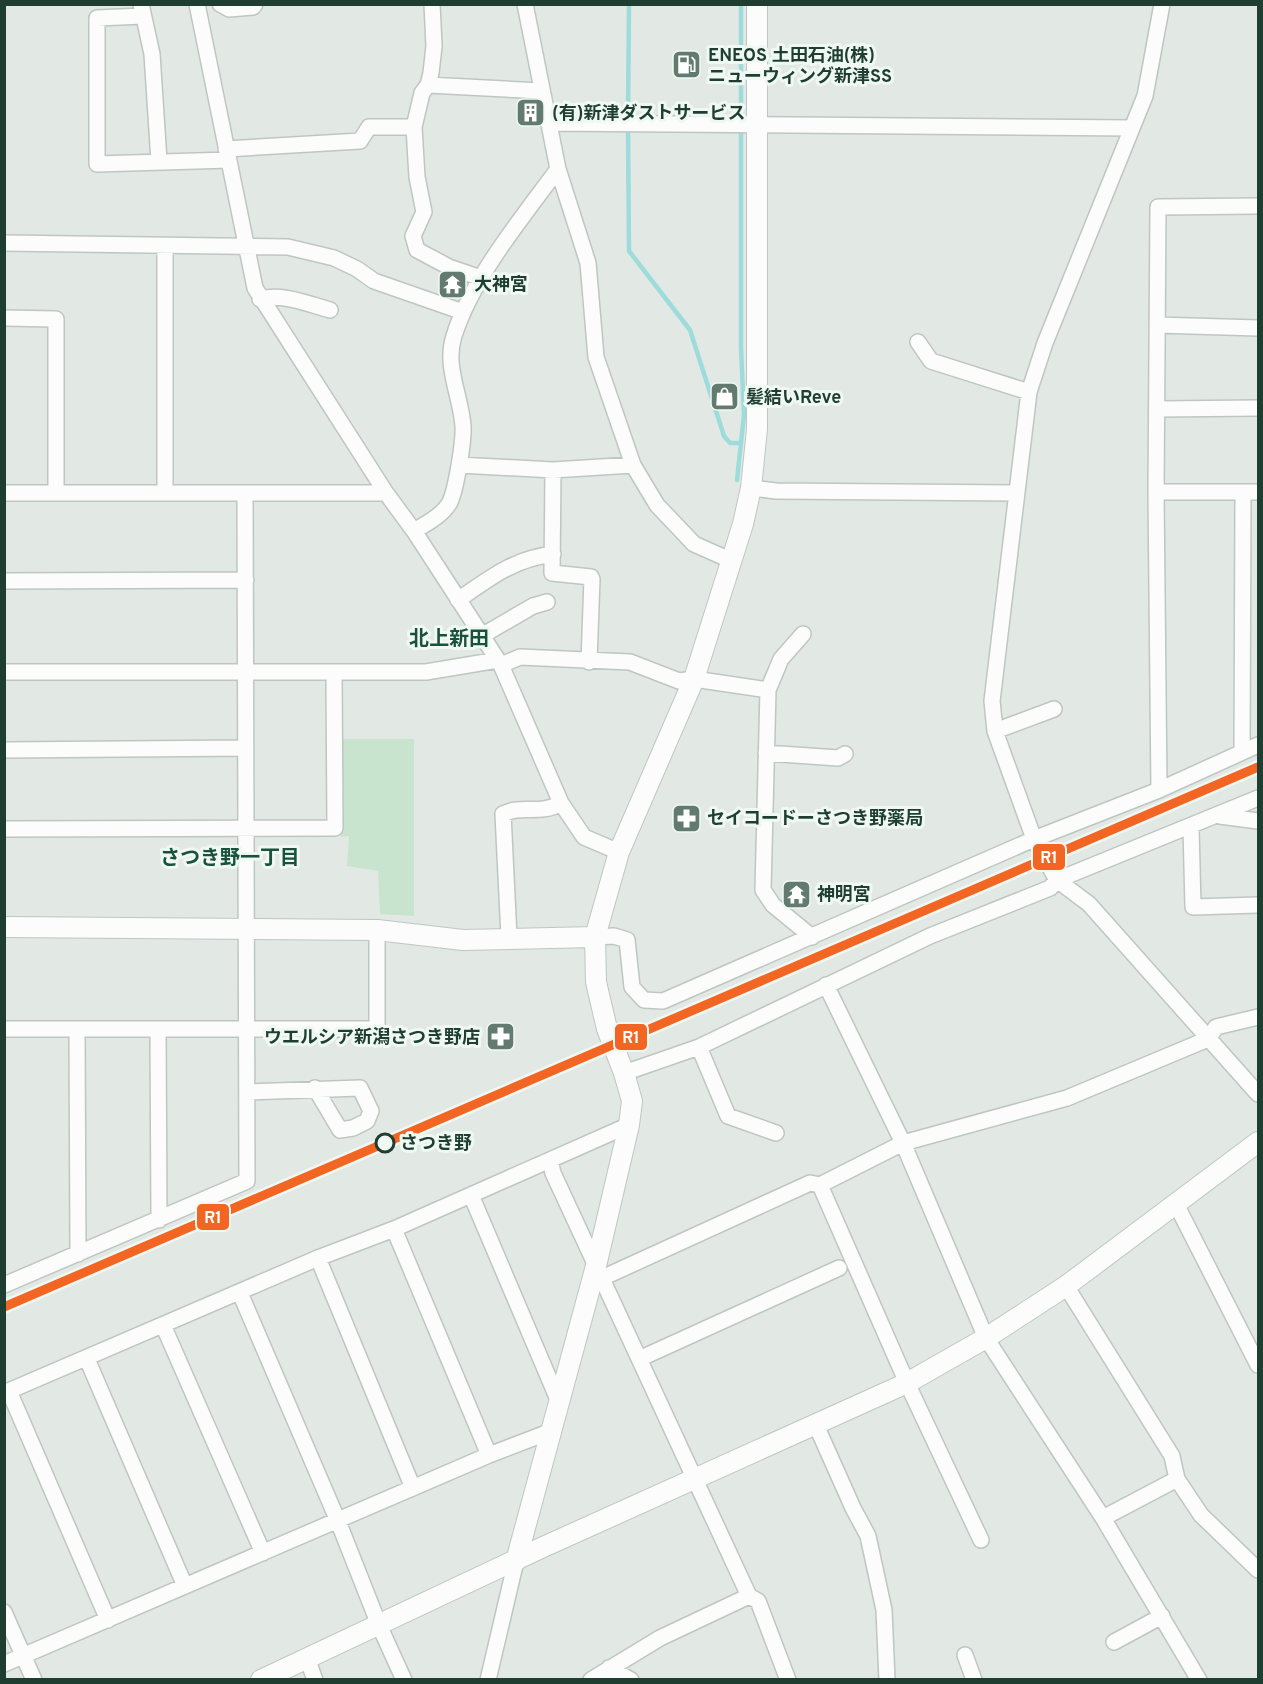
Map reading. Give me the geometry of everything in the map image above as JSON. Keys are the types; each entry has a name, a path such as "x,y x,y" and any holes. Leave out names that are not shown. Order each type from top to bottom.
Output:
{"street":[{"path":"197,4 255,288 260,299 483,635 499,662 561,803 584,837 619,852"},
{"path":"220,4 229,9 253,7 255,4"},
{"path":"432,4 434,46 428,85 422,93 414,127 417,177 424,212 413,236 417,250 449,267 481,278"},
{"path":"525,4 558,169 588,263 596,357 633,465 657,505 694,544 730,560"},
{"path":"488,1680 549,1432 599,1272 629,1125 632,1101 607,1029 596,982 596,937 619,852 694,679 743,524 751,488 757,429 757,4"},
{"path":"1162,4 1145,96 1045,343 1029,392 1015,493 992,701 995,731 1034,839 1057,880 1089,904 1258,1094"},
{"path":"159,161 152,54 142,10 97,18 97,164 159,161 360,141 369,128 414,127"},
{"path":"428,85 541,91"},
{"path":"548,123 1132,128"},
{"path":"414,531 436,517 450,503 459,465 463,427 451,356 453,338 463,312 481,278 558,169"},
{"path":"1159,790 1156,492 1158,207 1258,206"},
{"path":"4,243 288,247 334,258 357,269 374,281 463,312"},
{"path":"165,246 165,493"},
{"path":"260,299 269,296 298,300 330,310"},
{"path":"4,318 56,319 56,493"},
{"path":"1157,325 1258,328"},
{"path":"918,342 931,362 1029,392"},
{"path":"1158,409 1258,408"},
{"path":"459,465 553,470 633,465"},
{"path":"553,470 552,573 591,577 592,579 589,662"},
{"path":"751,488 776,491 1015,493"},
{"path":"4,493 386,492"},
{"path":"1156,492 1251,492 1242,752"},
{"path":"4,1285 247,1181 245,493"},
{"path":"458,600 507,567 530,557 553,554"},
{"path":"4,580 246,580"},
{"path":"483,635 533,606 547,602"},
{"path":"803,634 792,643 768,690 763,890 773,905 812,937"},
{"path":"4,672 426,672 520,657 589,662 630,662 679,681 694,679 768,690"},
{"path":"4,829 335,828 334,672"},
{"path":"995,731 1054,709"},
{"path":"4,927 377,930 463,940 508,937 614,936 627,940 632,987 644,1000 663,1001 1034,839 1159,790 1258,745"},
{"path":"4,750 246,748"},
{"path":"766,753 838,758 845,754"},
{"path":"624,1073 699,1047 930,936 1050,888 1057,880 1258,798"},
{"path":"508,937 503,814 510,810 549,810 561,803"},
{"path":"1216,816 1258,821"},
{"path":"1191,827 1193,907 1258,905"},
{"path":"4,1029 377,1029 377,930"},
{"path":"826,985 903,1143 986,1338 1103,1518 1200,1680"},
{"path":"599,1272 810,1183 820,1185 903,1143 1067,1098 1208,1039 1216,1027 1258,1017"},
{"path":"77,1029 78,1254"},
{"path":"158,1029 159,1220"},
{"path":"699,1047 728,1116 776,1133"},
{"path":"247,1092 315,1088"},
{"path":"108,1620 7,1392 318,1258 394,1229 629,1125"},
{"path":"261,1680 695,1478 907,1383 986,1338 1066,1286 1258,1142"},
{"path":"550,1160 553,1173 749,1596 758,1600 788,1680"},
{"path":"820,1185 907,1383 981,1540"},
{"path":"471,1195 559,1402"},
{"path":"1176,1204 1258,1365"},
{"path":"394,1229 489,1455"},
{"path":"318,1258 413,1488"},
{"path":"639,1359 839,1269"},
{"path":"1066,1286 1172,1456 1177,1479 1201,1515 1258,1570"},
{"path":"240,1293 404,1680"},
{"path":"163,1325 263,1553"},
{"path":"87,1359 185,1586"},
{"path":"816,1425 868,1536 884,1611 887,1680"},
{"path":"4,1664 489,1455 549,1432"},
{"path":"1103,1518 1177,1479"},
{"path":"591,1680 660,1638 749,1596"},
{"path":"4,1611 34,1680"},
{"path":"1114,1642 1162,1616"},
{"path":"965,1655 974,1680"},
{"path":"306,1659 315,1680"},
{"path":"609,1668 631,1680"}],"green space":[{"path":"340,739 414,739 414,916 380,914 378,871 347,866 349,836 341,837"}],"waterway":[{"path":"628,116 629,4"},
{"path":"741,4 741,118"},
{"path":"628,129 629,251 690,330 724,436 730,443 741,443"},
{"path":"737,480 744,415 741,348 741,132"}],"transit line":[{"name":"R1","path":"4,1307 1258,767"}],"place":[{"name":"ENEOS 土田石油(株) ニューウィング新津SS","path":"687,65"},
{"name":"(有)新津ダストサービス","path":"531,113"},
{"name":"大神宮","path":"453,284"},
{"name":"髪結いReve","path":"725,397"},
{"name":"セイコードーさつき野薬局","path":"686,818"},
{"name":"神明宮","path":"796,894"},
{"name":"ウエルシア新潟さつき野店","path":"501,1037"},
{"name":"さつき野","path":"385,1143"}],"district":[{"name":"北上新田","path":"449,638"},
{"name":"さつき野一丁目","path":"230,857"}]}
